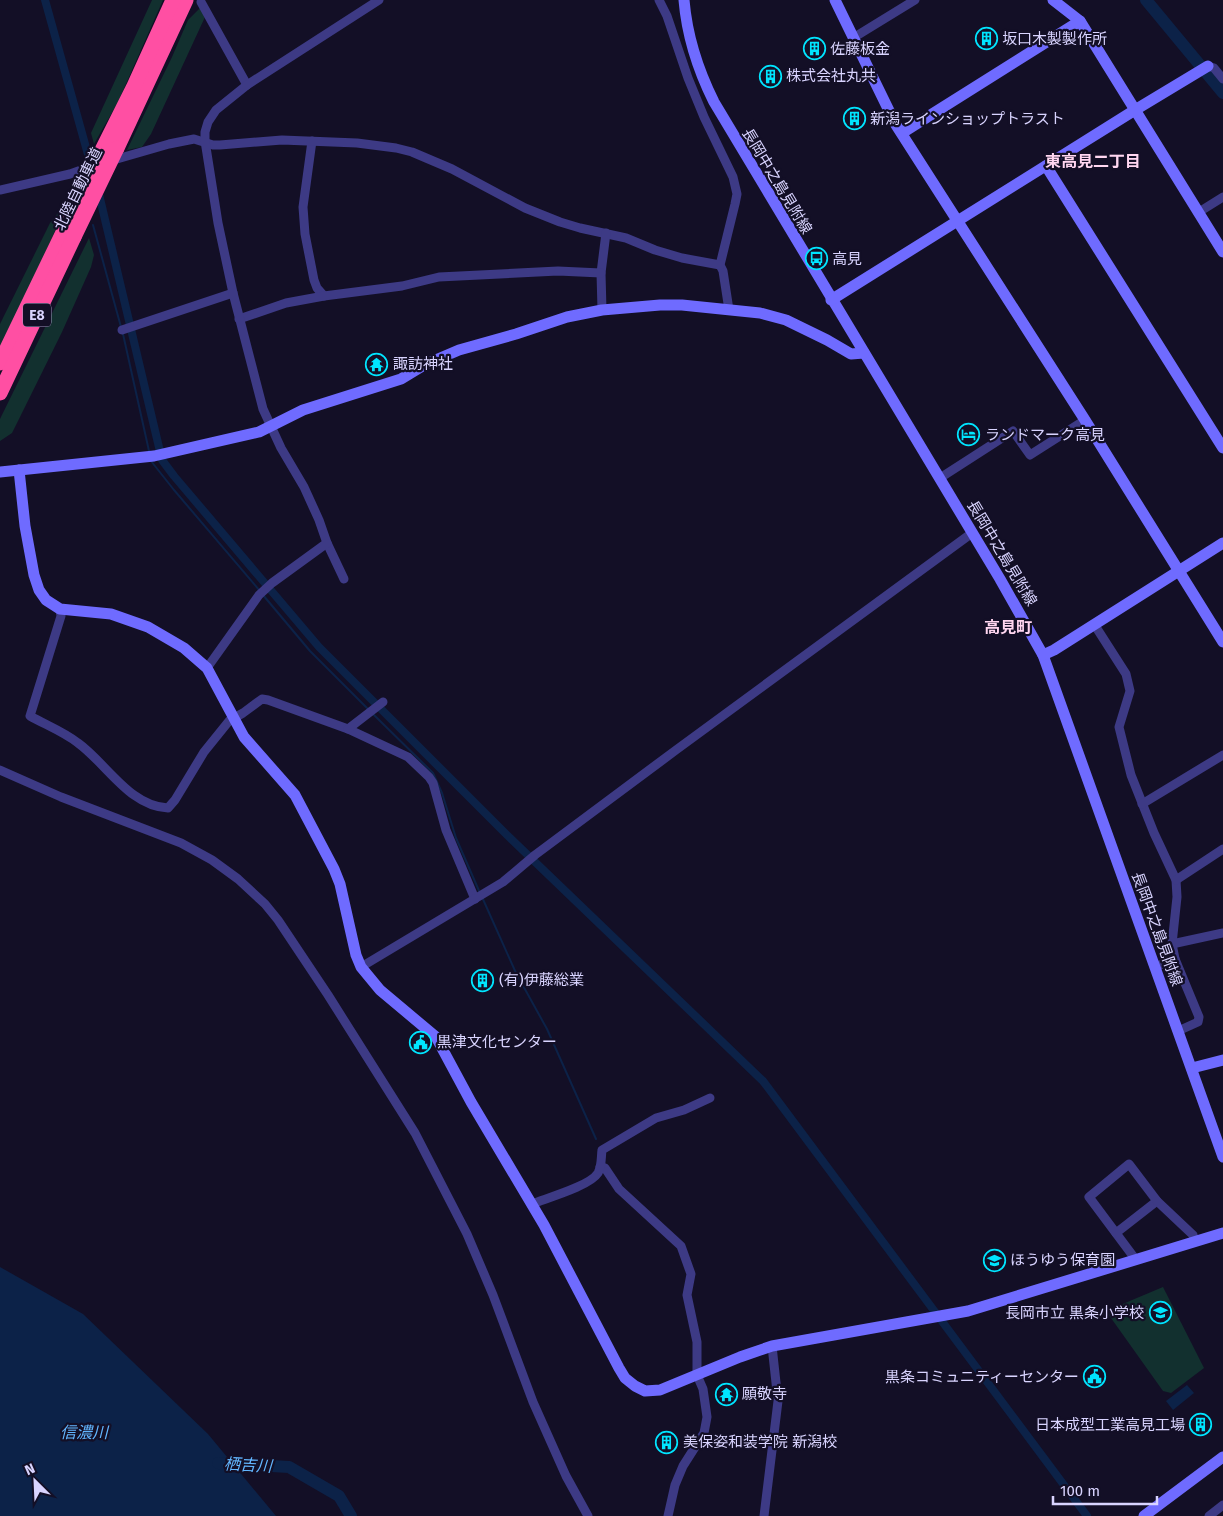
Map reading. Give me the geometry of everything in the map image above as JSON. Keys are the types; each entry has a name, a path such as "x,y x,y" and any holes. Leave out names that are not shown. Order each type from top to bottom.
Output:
{"highway":[{"name":"北陸自動車道","path":"0,363 134,86 173,0"},
{"name":"北陸自動車道","path":"0,393 117,148 193,1"}],"street":[{"path":"344,579 304,487 281,448 263,409 239,319 218,223 205,132 208,122 216,110 247,85 379,0"},
{"path":"659,0 670,23 688,78 714,140 733,177 737,194 720,265 723,271 729,310"},
{"name":"長岡中之島見附線","path":"684,0 687,23 697,65 714,102 831,300 940,478 1043,655 1223,1157"},
{"path":"835,0 896,125 1085,420 1223,642"},
{"path":"853,38 915,0"},
{"path":"1053,0 1080,21 1223,252"},
{"path":"193,1 247,85"},
{"path":"902,133 1080,21"},
{"path":"670,23 687,23"},
{"path":"831,300 1208,66 1214,68 1223,79"},
{"path":"0,190 70,174 169,144 194,139 213,145 282,140 379,145 412,152 452,170 539,215 580,228 626,238 682,258 720,265"},
{"path":"312,141 303,207 305,234 314,280 317,288 324,296"},
{"path":"1046,166 1223,448"},
{"path":"1199,212 1223,197"},
{"path":"602,310 601,273 606,233"},
{"path":"239,319 286,303 402,286 439,277 558,271 601,273"},
{"path":"122,330 233,293"},
{"path":"0,472 159,456 259,432 303,410 394,382 430,362 459,350 567,317 602,310 682,305 760,313 786,320 851,354 864,353"},
{"path":"940,478 1013,431 1030,455 1085,420"},
{"path":"19,470 25,526 34,575 39,590 46,600 60,609 111,614 148,627 184,648 206,668 248,743 295,795 334,868 340,884 356,955 361,967 380,990 436,1037 471,1102 532,1204 625,1378 635,1386 645,1391 667,1388 740,1357 772,1346 968,1311 1223,1233"},
{"path":"361,967 503,882 535,855 676,750 972,533"},
{"path":"206,668 259,595 272,583 327,543"},
{"path":"1043,655 1223,544"},
{"path":"60,609 61,616 30,716 77,742 131,793 145,802 162,808 168,808 175,800 204,752 233,718 262,699 348,729 408,757 433,783 446,830 475,899"},
{"path":"1094,624 1130,682 1130,691 1119,727 1131,775 1176,880 1177,897 1172,944 1175,959 1199,1017 1198,1022 1178,1031"},
{"path":"348,729 383,702"},
{"path":"1142,804 1223,754"},
{"path":"0,770 69,800 197,851 238,879 265,904 278,920 299,949 381,1077 415,1133 445,1189 487,1279 552,1447 588,1516"},
{"path":"1176,880 1223,850"},
{"path":"1172,944 1223,933"},
{"path":"1155,967 1175,959"},
{"path":"1192,1068 1223,1060"},
{"path":"532,1204 580,1185 594,1177 600,1167 602,1150 656,1118 684,1110 710,1098"},
{"path":"1136,1260 1089,1197 1129,1164 1157,1201 1192,1235 1195,1242"},
{"path":"600,1167 605,1168 619,1189 681,1246 686,1256 690,1274 687,1295 697,1342 697,1375 706,1402 706,1424 704,1433 683,1466 675,1485 668,1516"},
{"path":"1116,1233 1157,1201"},
{"path":"764,1516 778,1401 772,1346"},
{"path":"1144,1516 1223,1457"},
{"path":"1209,1516 1223,1505"}],"green space":[{"path":"152,0 163,0 118,102 94,144 91,133"},
{"path":"200,8 205,17 151,134 142,147 127,150 188,20"},
{"path":"64,211 0,353 0,324 50,223 58,213"},
{"path":"89,238 94,255 91,267 62,332 12,433 0,441 0,419"},
{"path":"1163,1287 1204,1368 1171,1393 1163,1391 1106,1311"}],"water":[{"name":"信濃川","path":"0,1267 83,1314 208,1434 276,1516 0,1516"},
{"path":"1187,1385 1194,1393 1173,1410 1166,1401"}],"waterway":[{"path":"45,0 92,169"},
{"path":"1146,0 1223,93"},
{"path":"98,190 162,460 319,647 506,834 763,1081 1087,1516"},
{"path":"93,225 121,327"},
{"path":"123,334 149,451"},
{"path":"151,461 260,591"},
{"path":"263,595 310,651 368,709"},
{"path":"373,714 433,773 442,793 456,838 480,893"},
{"path":"482,897 516,973 547,1029 596,1139"},
{"name":"栖吉川","path":"218,1463 289,1467 339,1496 351,1516"}],"place":[{"name":"坂口木製製作所","path":"986,39"},
{"name":"佐藤板金","path":"814,49"},
{"name":"株式会社丸共","path":"770,76"},
{"name":"新潟ラインショップトラスト","path":"854,119"},
{"name":"高見","path":"816,259"},
{"name":"諏訪神社","path":"377,364"},
{"name":"ランドマーク高見","path":"969,435"},
{"name":"(有)伊藤総業","path":"483,980"},
{"name":"黒津文化センター","path":"421,1042"},
{"name":"ほうゆう保育園","path":"994,1260"},
{"name":"長岡市立 黒条小学校","path":"1160,1313"},
{"name":"黒条コミュニティーセンター","path":"1095,1377"},
{"name":"願敬寺","path":"726,1394"},
{"name":"日本成型工業高見工場","path":"1201,1425"},
{"name":"美保姿和装学院 新潟校","path":"667,1442"}],"district":[{"name":"東高見二丁目","path":"1093,161"},
{"name":"高見町","path":"1008,627"}]}
